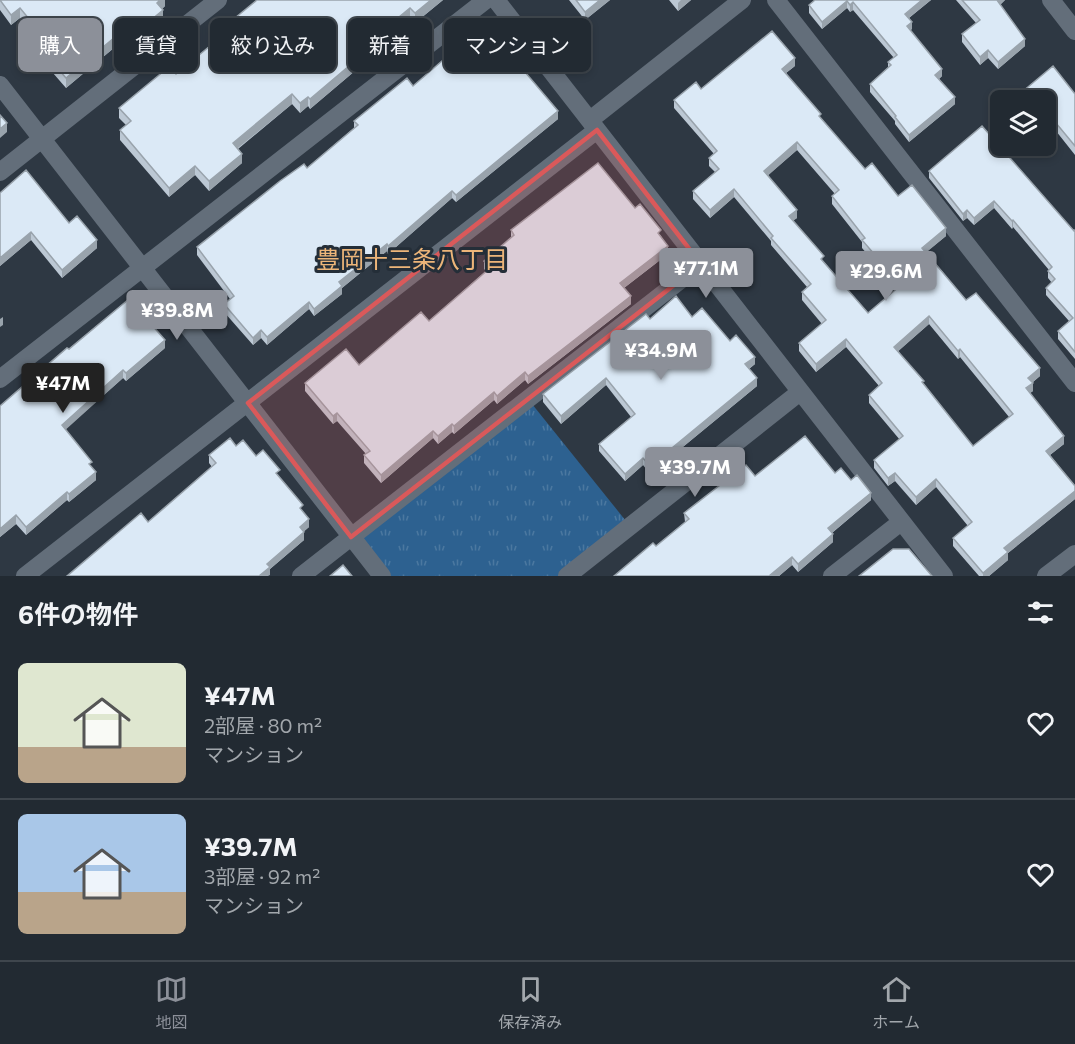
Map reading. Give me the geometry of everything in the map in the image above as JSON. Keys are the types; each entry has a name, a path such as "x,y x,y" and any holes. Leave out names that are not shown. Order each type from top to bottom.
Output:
{"street":[{"path":"0,379 486,0"},
{"path":"496,0 944,576"},
{"path":"25,576 248,403 594,125 742,0"},
{"path":"776,0 1075,383"},
{"path":"1051,0 1075,31"},
{"path":"0,172 215,1"},
{"path":"0,85 382,576"},
{"path":"301,576 701,264"},
{"path":"567,576 800,392"},
{"path":"832,576 901,522"},
{"path":"1046,576 1075,554"}],"highlighted area":[{"path":"597,130 701,264 351,537 248,403"}],"green space":[{"path":"528,399 630,526 567,576 382,576 351,537"}],"building":[{"path":"0,0 160,0 157,3 163,10 153,18 114,18 114,38 102,48 102,18 28,18 20,8 11,15"},
{"path":"257,0 431,0 415,13 410,8 398,18 348,18 348,67 310,99 308,97 300,103 292,94 233,143 242,154 209,181 195,166 169,188 120,130 131,121 119,108 163,72 176,74 198,72 198,56 210,46 210,72 336,72 336,18 235,18"},
{"path":"576,0 600,0 585,12"},
{"path":"815,0 922,0 905,14 912,22 907,26 942,69 935,75 955,97 909,135 870,84 891,65 888,62 897,55 853,2 850,5 847,1 822,22 809,5"},
{"path":"962,0 997,0 1025,39 998,62 988,50 980,57 962,34 980,20"},
{"path":"772,31 795,58 782,69 865,169 872,163 898,196 912,185 946,228 922,248 966,300 976,293 1040,368 1028,378 1033,383 1026,388 1064,436 1046,451 1075,486 1075,491 1004,548 1008,552 983,573 953,538 972,522 936,479 916,497 895,473 888,478 874,460 903,436 869,395 882,383 846,339 816,364 799,343 826,320 802,292 811,284 771,238 773,236 734,189 710,210 693,191 719,169 709,158 717,151 674,100 696,82 701,89","holes":["797,142 839,190 832,196 865,238 862,240 901,285 868,313 821,259 824,256 789,216 797,210 764,171","929,316 958,351 960,349 1013,414 973,446 922,382 924,381 894,347"]},
{"path":"444,59 444,72 525,72 558,111 456,195 452,191 388,246 387,244 339,282 342,286 314,309 309,302 267,337 261,330 253,338 224,304 234,296 197,247 280,181 304,164 307,168 358,125 354,121 407,78 413,86 432,72"},
{"path":"1053,66 1075,94 1075,146 1056,123 1056,90 1024,90"},
{"path":"61,72 73,72 66,78"},
{"path":"0,115 7,123 0,129"},
{"path":"982,126 990,135 990,156 1008,156 1075,230 1075,352 1058,331 1073,318 1046,288 1055,279 1048,271 1052,267 994,201 974,218 967,210 963,214 929,171"},
{"path":"598,163 635,208 640,204 661,230 658,233 668,246 620,283 631,296 528,376 525,372 497,396 494,392 454,426 452,424 438,436 433,431 381,475 364,455 370,451 337,413 333,416 305,383 346,349 359,365 421,312 429,321 490,268 484,261 514,235 511,230"},
{"path":"26,170 69,223 77,216 97,240 62,270 31,232 0,258 0,193"},
{"path":"676,296 692,317 702,308 730,341 736,335 755,357 745,364 757,378 650,466 643,458 625,474 599,444 635,414 606,378 561,416 543,394 646,314 650,319"},
{"path":"129,299 165,340 126,373 123,370 62,425 92,462 89,464 96,472 69,494 67,492 26,527 16,515 0,529 0,406 67,348 69,349"},
{"path":"805,436 835,473 841,468 851,480 857,475 871,493 828,528 833,534 798,564 792,557 769,576 614,576 653,543 656,546 689,519 684,513 746,465 755,476"},
{"path":"230,438 236,446 243,440 256,456 263,450 280,470 276,473 303,505 300,508 309,519 300,527 304,532 267,564 270,567 259,576 67,576 141,513 148,522 216,463 209,455"},
{"path":"893,549 909,549 932,576 859,576"},
{"path":"343,565 352,576 330,576"}],"district":[{"name":"豊岡十三条八丁目","path":"412,258"}]}
